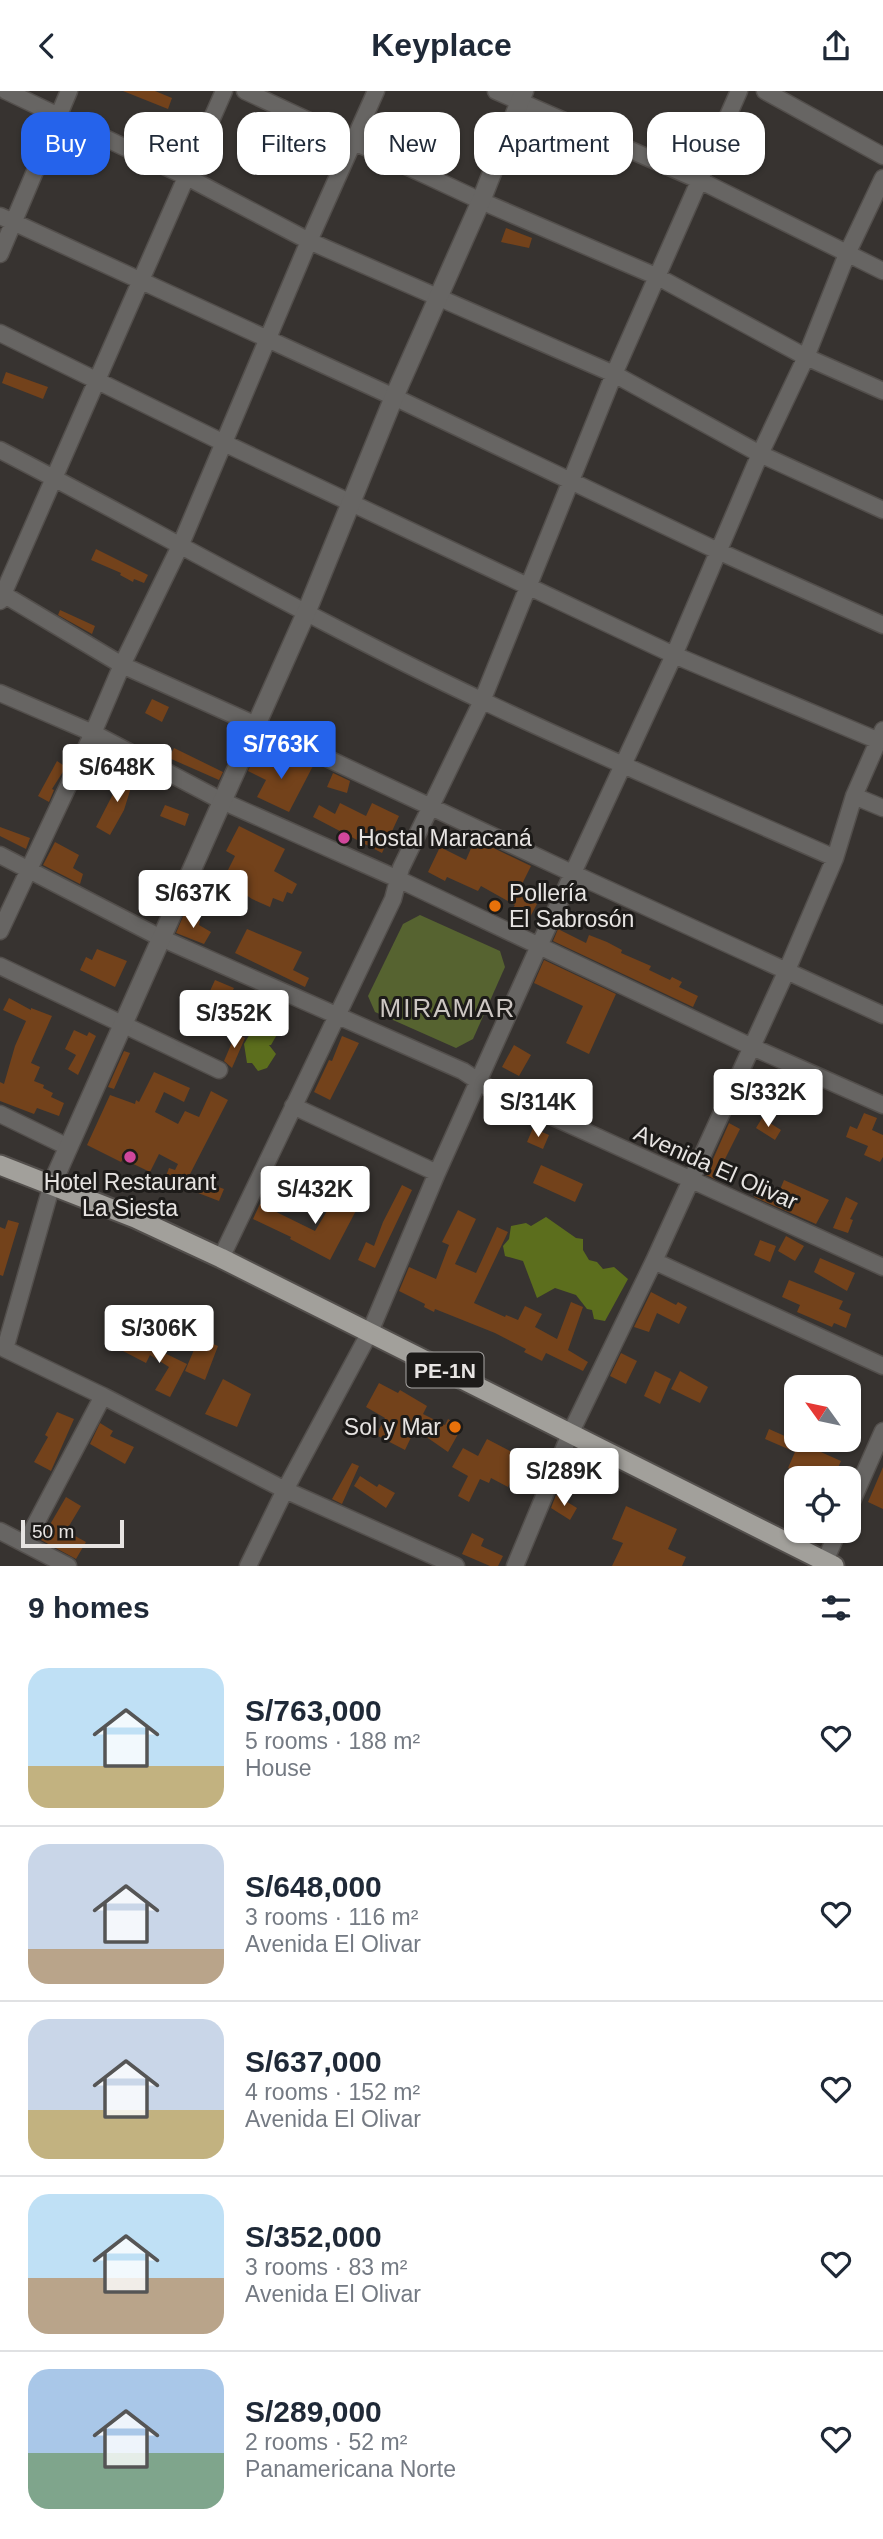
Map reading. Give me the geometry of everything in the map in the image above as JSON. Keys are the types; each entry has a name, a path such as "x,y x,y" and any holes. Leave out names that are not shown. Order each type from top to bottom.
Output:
{"highway":[{"name":"PE-1N","path":"0,1165 135,1218 221,1258 827,1565"}],"street":[{"path":"6,91 52,112"},
{"path":"60,112 69,91"},
{"path":"224,91 55,479 6,570 2,598 122,665 883,1015"},
{"path":"244,91 481,201 658,277 806,357 883,391"},
{"path":"0,931 180,544 309,240 376,91"},
{"path":"496,91 522,97 883,271"},
{"path":"221,1258 393,899 401,868 482,701 614,374 740,91"},
{"path":"765,91 883,156"},
{"path":"456,1566 285,1490 103,1396 3,1353 52,1184 306,613 394,397 481,201 522,97"},
{"path":"110,140 309,240 614,374 760,454 883,510"},
{"path":"0,254 7,219 29,175"},
{"path":"248,1566 285,1490 370,1332 437,1173 674,655 760,454 806,357 847,254 883,178"},
{"path":"7,219 394,397 718,551 883,625"},
{"path":"0,333 224,443 674,655 881,736 854,796 835,858 787,970 654,1261 570,1434 515,1566"},
{"path":"0,450 306,613 482,701 835,858"},
{"path":"0,693 93,733 222,801 398,879 752,1047 883,1105"},
{"path":"854,796 883,808"},
{"name":"Avenida El Olivar","path":"0,855 161,938 463,1071 478,1081 690,1181 883,1267"},
{"path":"0,966 219,1070"},
{"path":"293,1106 437,1173"},
{"path":"0,1114 68,1147"},
{"path":"654,1261 883,1366"},
{"path":"25,1544 103,1396"},
{"path":"861,1481 883,1431"},
{"path":"0,1531 68,1566"},
{"path":"827,1565 834,1543"}],"green space":[{"path":"420,915 500,951 505,967 473,1039 456,1048 375,1012 368,996 403,924"},
{"path":"268,993 275,1004 277,1021 272,1023 279,1031 269,1045 276,1054 267,1068 258,1071 252,1063 247,1063 244,1044 254,1027 253,1006"},
{"path":"546,1217 576,1238 583,1239 583,1250 589,1260 597,1262 603,1269 614,1267 628,1279 605,1321 594,1319 592,1310 587,1309 576,1295 555,1288 537,1298 523,1261 505,1256 503,1246 509,1239 511,1226 526,1223 531,1226"}],"building":[{"path":"123,91 155,91 172,98 168,109"},
{"path":"506,228 532,238 529,248 501,242"},
{"path":"6,372 48,387 43,399 2,383"},
{"path":"96,549 148,575 144,583 134,579 133,582 120,575 121,573 91,560"},
{"path":"60,610 95,626 92,634 58,615"},
{"path":"152,699 169,707 162,722 145,713"},
{"path":"174,748 223,772 219,780 169,758"},
{"path":"255,755 286,772 295,755 314,764 289,812 257,797 266,780 248,771"},
{"path":"57,761 66,767 52,789 54,790 49,802 38,796"},
{"path":"131,765 137,768 124,810 110,835 96,827 113,794 117,795"},
{"path":"333,773 350,781 347,793 327,787"},
{"path":"340,803 366,816 372,803 399,816 382,853 313,817 319,805 335,814"},
{"path":"165,805 189,814 185,826 160,816"},
{"path":"239,826 285,849 274,871 297,884 292,894 287,892 283,902 273,898 270,907 234,887 233,890 221,884 235,856 226,851"},
{"path":"0,827 30,838 26,849 0,836"},
{"path":"475,839 531,866 517,894 537,904 530,917 513,908 515,905 481,886 478,891 447,877 445,881 428,872 440,847 466,860"},
{"path":"55,842 79,855 73,868 83,874 80,884 43,865"},
{"path":"184,914 200,921 199,925 211,932 204,944 176,933"},
{"path":"247,929 302,952 293,970 309,978 305,987 235,953"},
{"path":"558,929 586,943 589,935 607,942 622,950 621,953 651,966 649,970 670,980 672,977 682,982 679,987 698,996 693,1007 553,941"},
{"path":"97,949 127,961 115,987 80,970 86,957 92,960"},
{"path":"544,960 616,994 589,1054 566,1043 583,1006 534,983"},
{"path":"215,980 234,988 226,1004 216,1000 219,995 210,991"},
{"path":"9,998 31,1010 52,1016 31,1063 40,1067 34,1081 53,1093 51,1097 64,1103 59,1116 37,1108 34,1114 0,1101 0,1082 4,1084 15,1046 26,1021 3,1010"},
{"path":"74,1030 87,1036 89,1032 96,1036 78,1075 68,1069 76,1055 65,1049"},
{"path":"236,1033 245,1038 232,1068 224,1061"},
{"path":"342,1036 359,1043 330,1100 314,1092 329,1060 332,1061"},
{"path":"514,1045 531,1055 519,1076 502,1067"},
{"path":"124,1051 130,1053 114,1089 108,1087"},
{"path":"154,1072 190,1088 184,1102 164,1092 155,1112 178,1124 185,1111 199,1117 211,1091 228,1100 189,1176 224,1189 219,1201 166,1176 169,1168 175,1170 178,1164 159,1154 150,1172 123,1159 121,1162 87,1145 110,1095 135,1104 136,1100 139,1102"},
{"path":"864,1113 877,1118 872,1130 883,1135 883,1157 880,1162 864,1155 868,1146 846,1137 850,1126 857,1129"},
{"path":"762,1118 781,1130 775,1140 756,1128"},
{"path":"729,1123 740,1129 715,1179 706,1175"},
{"path":"533,1128 549,1135 543,1149 527,1142"},
{"path":"541,1165 583,1184 575,1202 533,1183"},
{"path":"784,1180 829,1200 816,1224 754,1197 759,1187 777,1197"},
{"path":"402,1185 412,1190 375,1268 358,1260 366,1242 374,1246"},
{"path":"339,1191 360,1203 330,1260 253,1219 260,1204 315,1231"},
{"path":"846,1197 858,1203 850,1219 853,1220 848,1233 833,1228"},
{"path":"458,1210 476,1219 455,1264 476,1273 497,1227 508,1232 474,1303 518,1320 525,1306 542,1314 535,1327 557,1339 571,1302 583,1307 568,1350 588,1362 583,1371 546,1353 542,1361 524,1352 526,1349 495,1333 435,1309 434,1312 424,1307 425,1304 399,1291 409,1267 436,1279 449,1245 442,1242"},
{"path":"8,1220 19,1223 3,1276 0,1275 0,1227 5,1229"},
{"path":"786,1236 804,1246 795,1261 778,1251"},
{"path":"760,1240 776,1246 770,1262 754,1255"},
{"path":"820,1258 855,1273 847,1291 814,1272"},
{"path":"789,1280 843,1301 839,1309 851,1314 846,1328 834,1323 832,1327 797,1312 800,1305 782,1297"},
{"path":"651,1292 676,1305 678,1302 687,1307 679,1324 657,1313 649,1332 634,1327"},
{"path":"199,1338 218,1346 205,1380 185,1371"},
{"path":"129,1339 144,1347 146,1344 187,1364 170,1397 155,1390 169,1367 150,1355 146,1363 123,1351"},
{"path":"621,1353 637,1361 626,1384 610,1376"},
{"path":"655,1371 671,1379 660,1404 644,1396"},
{"path":"680,1371 708,1387 700,1403 671,1389"},
{"path":"223,1379 251,1394 237,1427 205,1414"},
{"path":"379,1383 398,1393 400,1390 427,1406 423,1414 445,1425 448,1419 462,1427 448,1452 415,1429 405,1450 376,1435 385,1418 366,1407"},
{"path":"57,1412 74,1419 51,1471 34,1462 48,1437 45,1435"},
{"path":"100,1423 113,1431 110,1436 134,1447 125,1464 90,1444"},
{"path":"769,1429 784,1436 784,1447 765,1439"},
{"path":"487,1439 531,1462 525,1475 516,1471 508,1487 491,1478 489,1483 480,1479 469,1502 458,1496 468,1476 452,1467 463,1448 478,1456"},
{"path":"795,1453 823,1453 841,1461 839,1466 789,1466"},
{"path":"352,1463 359,1466 342,1504 332,1499"},
{"path":"883,1467 883,1509 868,1502"},
{"path":"360,1476 377,1487 379,1484 395,1493 386,1508 354,1486"},
{"path":"556,1495 577,1508 570,1520 551,1508"},
{"path":"66,1497 81,1506 66,1531 86,1542 76,1559 41,1540"},
{"path":"626,1506 677,1529 668,1549 686,1557 682,1566 612,1566 623,1543 612,1539"},
{"path":"472,1533 484,1539 481,1546 503,1556 498,1566 490,1566 462,1554"}],"place":[{"name":"Hostal Maracaná","path":"344,838"},
{"name":"Pollería El Sabrosón","path":"495,906"},
{"name":"Hotel Restaurant La Siesta","path":"130,1157"},
{"name":"Sol y Mar","path":"455,1427"}],"district":[{"name":"MIRAMAR","path":"448,1008"}]}
